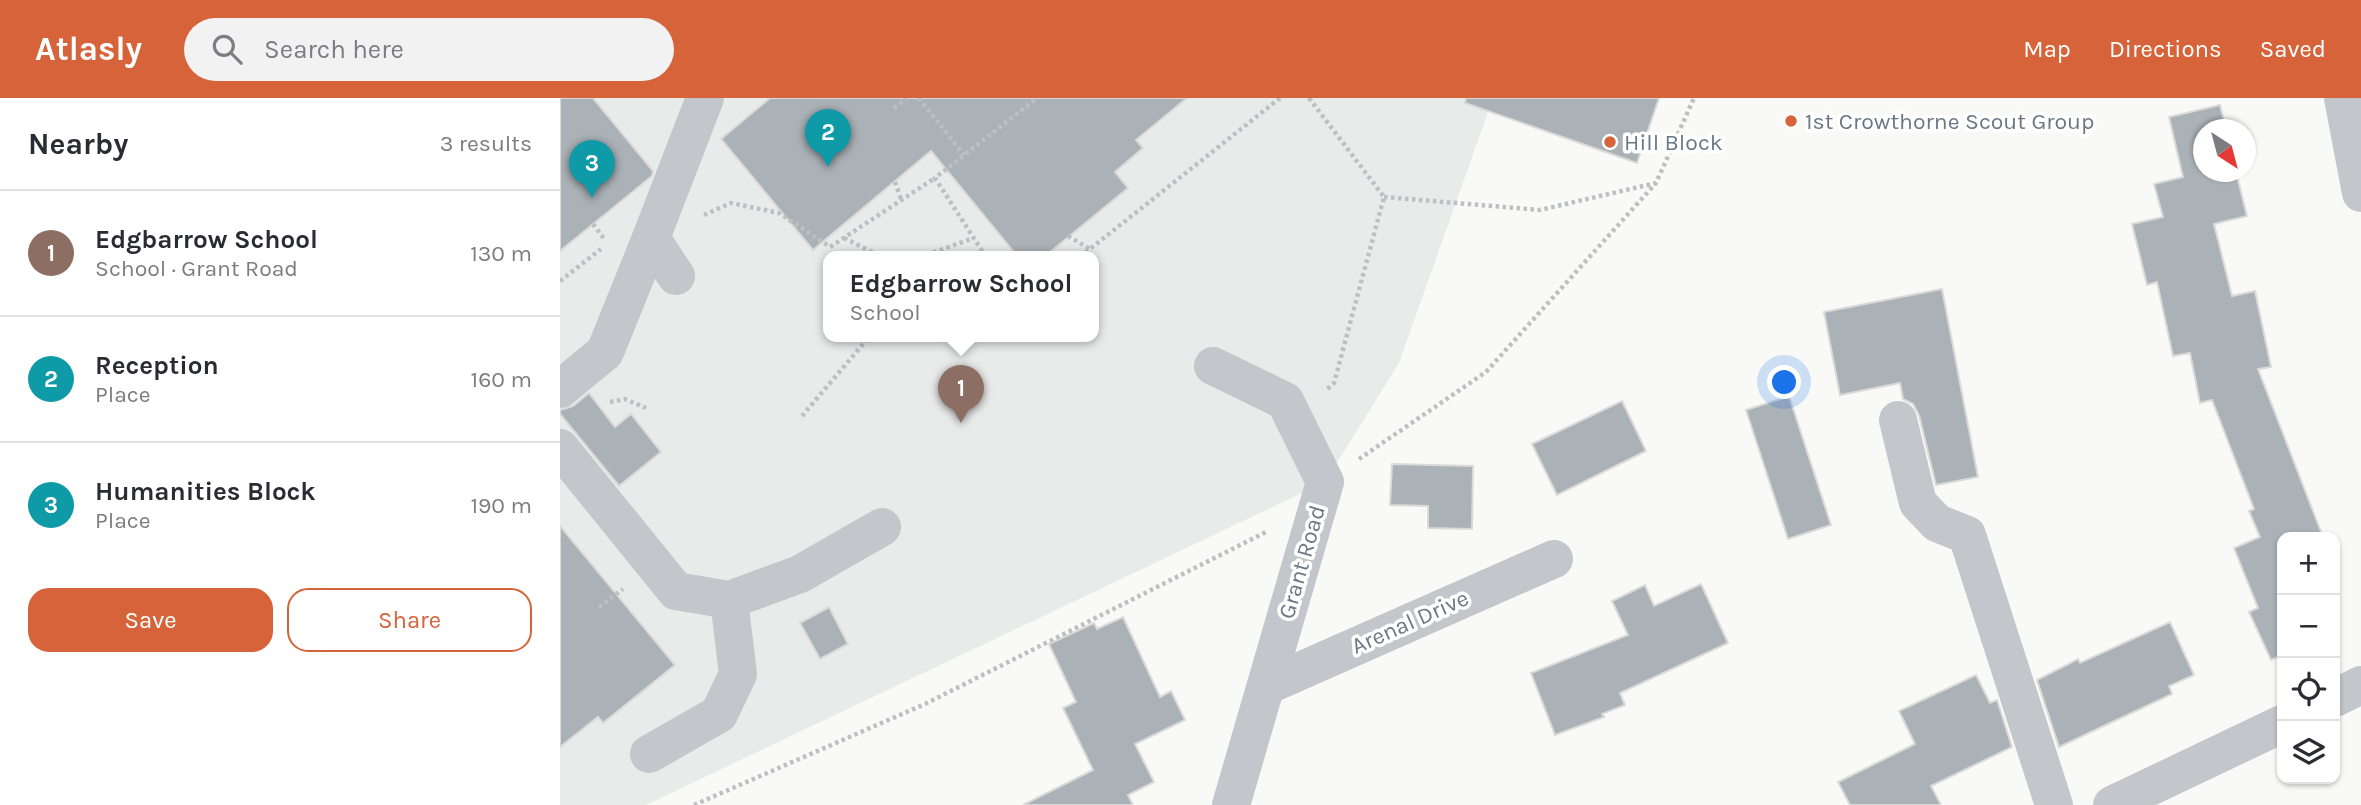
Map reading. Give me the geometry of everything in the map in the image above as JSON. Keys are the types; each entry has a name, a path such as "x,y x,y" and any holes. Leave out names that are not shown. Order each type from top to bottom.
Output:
{"street":[{"path":"560,389 605,352 705,98"},
{"path":"2351,119 2361,194"},
{"path":"651,238 676,276"},
{"name":"Grant Road","path":"1213,366 1285,401 1322,494 1231,805"},
{"path":"1898,420 1918,503 1937,523 1967,535 2054,805"},
{"path":"560,448 676,591 729,600 800,574 882,527"},
{"name":"Arenal Drive","path":"1266,686 1554,559"},
{"path":"649,754 719,714 738,674 729,600"},
{"path":"2340,696 2361,685"},
{"path":"2112,805 2277,726"}],"path":[{"path":"894,108 907,98"},
{"path":"919,98 964,155"},
{"path":"651,238 732,203 779,213 830,247 935,177 1037,98"},
{"path":"1088,251 1280,98"},
{"path":"1309,98 1384,197 1540,210 1656,183"},
{"path":"694,805 925,704 1322,494 1486,372 1656,183 1694,98"},
{"path":"935,177 982,251"},
{"path":"895,182 901,199"},
{"path":"1294,420 1334,383 1384,197"},
{"path":"593,224 608,243"},
{"path":"1068,236 1090,249"},
{"path":"844,238 870,251"},
{"path":"938,251 974,238"},
{"path":"802,416 865,342"}],"shaded area":[{"path":"560,98 1493,98 1399,363 1325,482 646,805 560,805"}],"building":[{"path":"560,98 593,98 653,171 652,176 560,251"},
{"path":"770,98 1187,98 1136,140 1143,148 1115,172 1128,188 1051,251 1013,251 931,151 813,250 721,139"},
{"name":"Hill Block","path":"1466,98 1659,98 1637,163 1465,103"},
{"path":"2220,105 2223,119 2193,119 2193,182 2238,182 2247,216 2214,224 2232,296 2255,291 2271,367 2258,369 2321,532 2277,532 2277,657 2271,660 2249,612 2258,608 2234,548 2260,537 2249,511 2254,509 2212,400 2200,403 2190,353 2173,356 2157,282 2147,285 2132,224 2163,217 2154,184 2183,177 2169,117"},
{"path":"1942,289 1978,477 1936,485 1919,415 1913,404 1903,399 1900,383 1840,395 1824,312"},
{"path":"589,393 615,427 631,414 661,452 619,486 560,414 560,410 573,406"},
{"path":"1789,396 1831,525 1788,539 1746,410"},
{"path":"1622,401 1646,451 1557,495 1532,444"},
{"path":"1392,464 1473,466 1472,529 1428,528 1428,506 1390,505"},
{"path":"560,526 675,665 603,723 598,717 560,747"},
{"path":"1701,584 1728,643 1620,693 1625,705 1602,714 1604,717 1555,735 1531,673 1628,635 1612,601 1645,585 1654,606"},
{"path":"829,607 848,644 820,659 800,623"},
{"path":"1123,617 1160,697 1171,691 1185,720 1135,744 1154,782 1128,795 1133,805 1023,805 1093,770 1063,708 1076,702 1049,644 1094,623 1097,629"},
{"path":"2170,622 2194,675 2169,686 2172,694 2059,747 2037,680 2078,659 2080,663"},
{"path":"1976,675 1990,703 1997,700 2012,747 1931,786 1941,805 1850,805 1838,782 1915,744 1899,711"}],"place":[{"name":"1st Crowthorne Scout Group","path":"1791,121"},
{"name":"Hill Block","path":"1610,142"},
{"name":"Reception","path":"828,167"},
{"name":"Humanities Block","path":"592,198"},
{"name":"Edgbarrow School","path":"961,423"}]}
